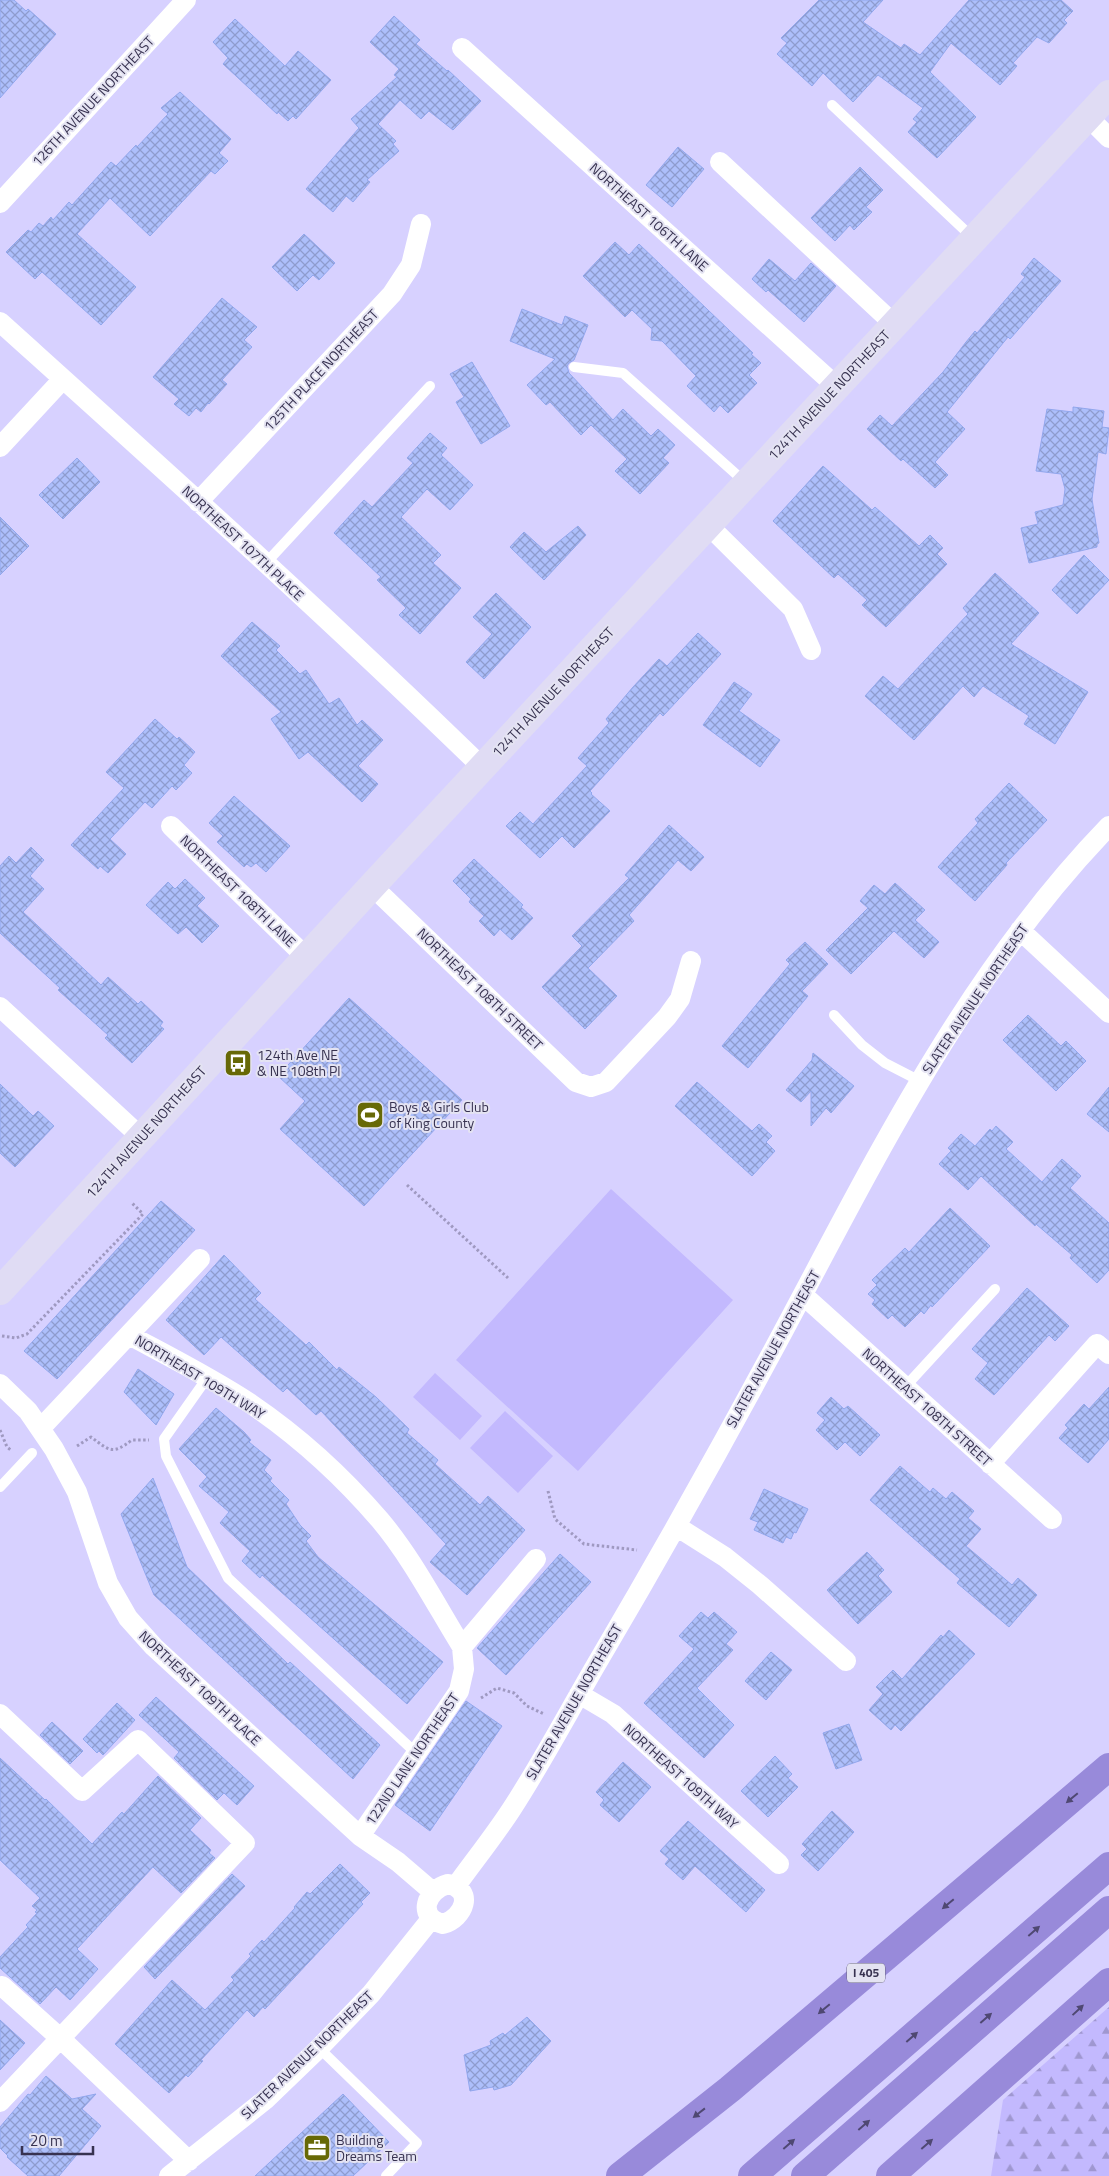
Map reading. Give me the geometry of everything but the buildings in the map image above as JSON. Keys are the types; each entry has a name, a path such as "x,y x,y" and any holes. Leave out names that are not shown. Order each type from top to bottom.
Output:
{"highway":[{"name":"I 405","path":"620,2176 730,2089 1109,1767"},
{"path":"752,2176 1109,1866"},
{"path":"805,2176 1109,1910"},
{"path":"890,2176 1109,1982"}],"main road":[{"name":"124TH AVENUE NORTHEAST","path":"0,1291 306,957 1109,94"}],"street":[{"name":"126TH AVENUE NORTHEAST","path":"0,203 186,0"},
{"name":"NORTHEAST 106TH LANE","path":"462,48 836,386"},
{"path":"1088,117 1109,138"},
{"path":"720,162 894,324"},
{"name":"125TH PLACE NORTHEAST","path":"198,502 392,294 411,265 422,224"},
{"name":"NORTHEAST 107TH PLACE","path":"0,322 412,700 482,768"},
{"path":"0,447 63,379"},
{"path":"708,525 793,609 811,650"},
{"name":"NORTHEAST 108TH LANE","path":"170,826 306,957"},
{"name":"SLATER AVENUE NORTHEAST","path":"456,1886 511,1809 676,1526 803,1295 869,1170 920,1081 1020,930 1089,847 1109,826"},
{"name":"NORTHEAST 108TH STREET","path":"372,886 576,1082 591,1087 606,1082 667,1017 680,999 691,961"},
{"path":"1020,930 1109,1013"},
{"path":"0,1007 142,1138"},
{"path":"40,1429 200,1259"},
{"name":"NORTHEAST 108TH STREET","path":"803,1295 1052,1520"},
{"name":"NORTHEAST 109TH WAY","path":"129,1335 207,1378 258,1410 299,1441 343,1480 381,1521 410,1562 462,1647"},
{"path":"990,1464 1097,1344 1109,1354"},
{"name":"NORTHEAST 109TH PLACE","path":"0,1384 28,1411 54,1449 77,1492 108,1583 128,1618 154,1647 360,1836 398,1862 434,1892"},
{"path":"676,1526 725,1557 760,1585 846,1662"},
{"path":"462,1647 536,1559"},
{"name":"122ND LANE NORTHEAST","path":"360,1836 459,1691 464,1669 462,1647"},
{"name":"NORTHEAST 109TH WAY","path":"579,1694 613,1714 779,1864"},
{"path":"0,1714 82,1791 138,1740 245,1843 0,2102"},
{"path":"448,1884 456,1886 464,1896 461,1910 450,1922 443,1924 431,1919 426,1904 434,1892 440,1886 448,1884"},
{"name":"SLATER AVENUE NORTHEAST","path":"169,2176 265,2100 319,2048 371,1994 431,1919"},
{"path":"0,1988 2,1986 60,2038 189,2161"}],"lane":[{"path":"832,105 974,238"},
{"path":"574,367 623,372 747,484"},
{"path":"265,564 430,386"},
{"path":"834,1015 862,1045 885,1063 920,1081"},
{"path":"904,1387 995,1289"},
{"path":"207,1378 164,1439 166,1456 214,1553 228,1578 416,1754"},
{"path":"0,1487 32,1453"},
{"path":"319,2048 417,2143 386,2176"}],"path":[{"path":"407,1185 508,1278"},
{"path":"2,1336 16,1338 27,1334 143,1214 132,1203"},
{"path":"0,1430 7,1447 23,1462"},
{"path":"71,1449 92,1437 109,1450 119,1450 132,1440 149,1440"},
{"path":"548,1492 555,1519 584,1544 646,1551"},
{"path":"476,1702 496,1688 514,1693 527,1706 546,1715"}],"green space":[{"path":"611,1189 733,1300 578,1471 456,1360"},
{"path":"435,1373 482,1416 460,1440 413,1397"},
{"path":"505,1411 553,1456 518,1493 470,1448"},
{"path":"1109,2007 1109,2176 991,2176 1003,2100"}],"place":[{"name":"124th Ave NE & NE 108th Pl","path":"238,1063"},
{"name":"Boys & Girls Club of King County","path":"370,1115"},
{"name":"Building Dreams Team","path":"317,2148"}]}
